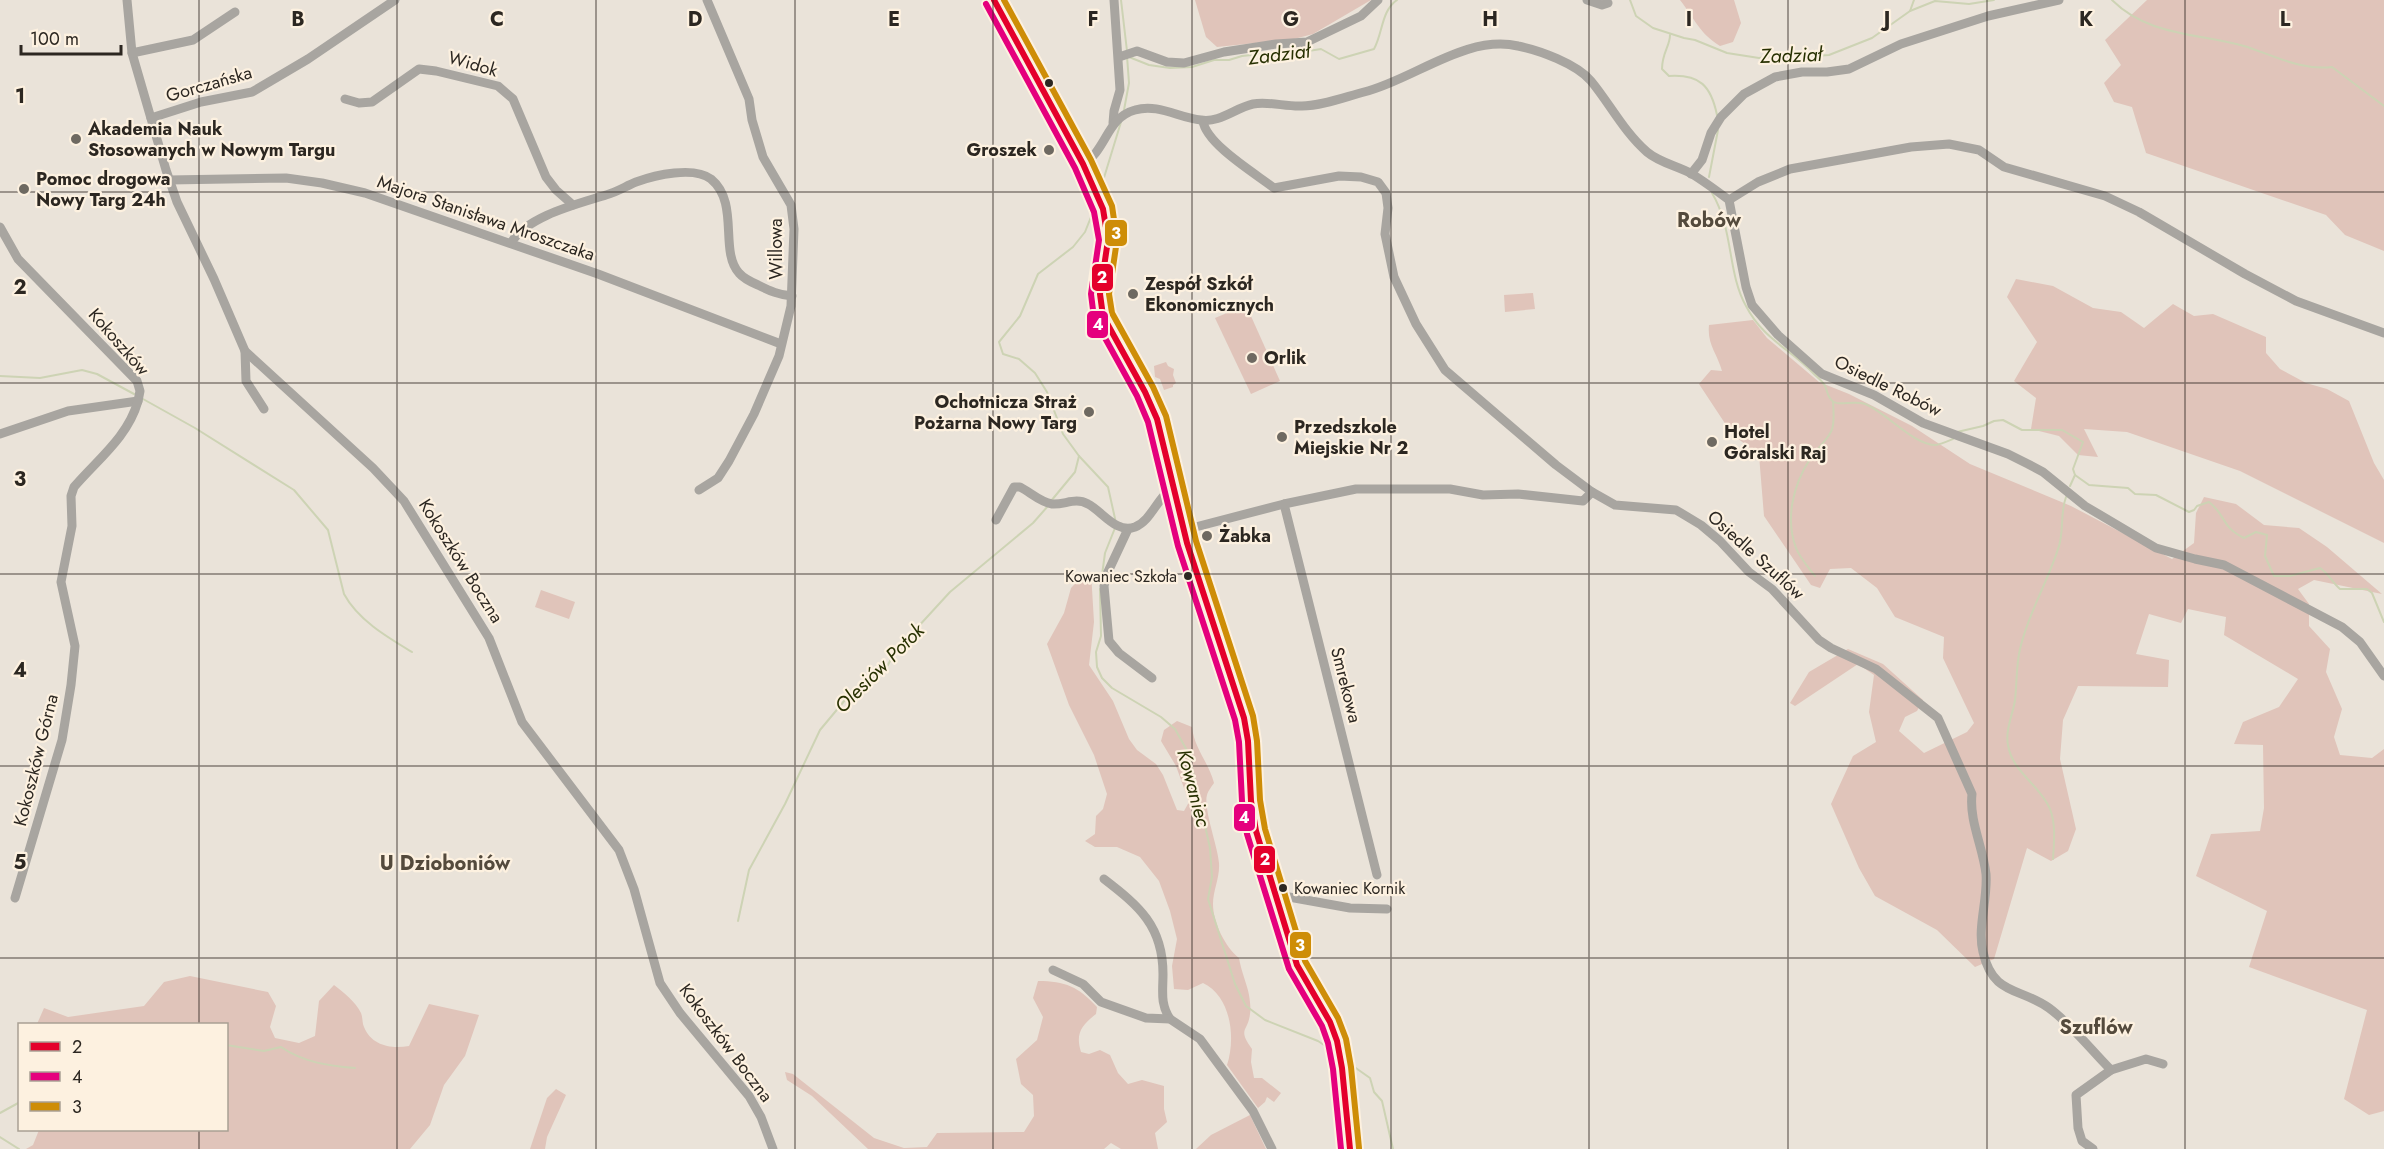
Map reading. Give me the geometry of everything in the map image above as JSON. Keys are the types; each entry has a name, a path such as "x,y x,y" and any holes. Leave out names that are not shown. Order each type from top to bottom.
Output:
{"street":[{"name":"Kokoszków Boczna","path":"127,0 132,53 169,180 245,351 373,468 404,501 489,638 522,722 619,850 634,889 660,983 680,1012 749,1095 761,1117 773,1149"},
{"name":"Gorczańska","path":"151,118 201,102 252,92 308,59 393,0"},
{"name":"Willowa","path":"699,490 718,478 729,461 772,373 788,324 792,296 794,229 792,205 763,157 752,120 749,99 707,0"},
{"path":"994,0 1083,164 1103,209 1108,240 1100,294 1103,316 1150,402 1161,436 1184,530 1244,718 1248,741 1252,813 1276,899 1298,965 1330,1022 1339,1048 1350,1149"},
{"path":"1114,0 1120,90 1114,111 1116,121"},
{"path":"1119,57 1137,51 1167,62 1184,63 1224,52 1307,42 1360,16 1378,0"},
{"path":"1587,0 1602,5 1608,3"},
{"path":"1691,174 1705,154 1713,129 1721,117 1744,94 1775,77 1802,72 1849,69 1901,44 1989,16 2060,0"},
{"path":"132,53 193,40 235,12"},
{"path":"1083,164 1098,151 1116,121 1130,112 1148,108 1203,121 1231,114 1253,104 1312,105 1385,87 1444,58 1470,49 1496,44 1517,45 1549,55 1590,79 1619,120 1648,152 1691,174 1729,200 1758,182 1790,169 1911,147 1949,144 1978,150 2004,167 2105,196 2139,212 2296,301 2384,333"},
{"name":"Widok","path":"345,99 359,103 372,102 419,69 498,86 513,99 546,177 556,190 573,205"},
{"name":"Osiedle Szuflów","path":"1203,121 1204,128 1213,139 1237,161 1274,188 1339,176 1361,177 1378,182 1386,193 1388,208 1384,234 1394,276 1416,324 1445,370 1556,465 1592,492 1615,505 1676,510 1701,525 1720,541 1749,572 1778,594 1819,640 1876,669 1938,718 1972,794 1974,827 1982,846 1986,877 1982,950 1988,971 1999,983 2049,1008 2111,1070"},
{"path":"511,243 522,230 573,205 616,192 636,182 690,172 704,175 716,185 724,198 732,259 739,274 774,293 792,296"},
{"name":"Majora Stanisława Mroszczaka","path":"169,180 286,178 322,183 389,201 511,243 782,344"},
{"name":"Osiedle Robów","path":"1729,200 1746,287 1752,305 1778,335 1822,374 1874,395 1923,423 2028,464 2043,472 2085,506 2156,548 2195,560 2224,565 2342,627 2360,642 2384,676"},
{"name":"Kokoszków","path":"0,226 18,259 137,381 140,391 138,401 68,411 0,434"},
{"path":"245,351 243,359 246,381 264,409"},
{"name":"Kokoszków Górna","path":"15,898 56,762 71,685 75,646 62,582 72,525 71,496 74,488 125,430 138,401"},
{"path":"996,520 1014,487 1020,487 1050,504 1071,500 1085,502 1110,522 1125,528 1137,526 1148,516 1166,492 1173,488"},
{"path":"1184,530 1284,504 1356,489 1450,489 1483,495 1518,494 1583,501 1592,492"},
{"name":"Smrekowa","path":"1284,504 1377,875"},
{"path":"1125,528 1104,586 1109,641 1119,653 1152,678"},
{"path":"1104,879 1139,907 1151,923 1163,954 1162,997 1164,1009 1170,1019 1200,1039 1214,1056 1253,1111 1272,1149"},
{"path":"1276,899 1289,897 1350,908 1387,909"},
{"path":"1053,970 1083,984 1101,1002 1146,1018 1170,1019"},
{"path":"2093,1149 2082,1141 2077,1120 2076,1095 2111,1070 2146,1059 2163,1064"}],"shaded area":[{"path":"1195,0 1371,0 1313,34 1294,39 1217,47 1206,37"},
{"path":"1680,0 1734,0 1741,23 1733,42 1720,46 1713,41 1702,31"},
{"path":"2147,0 2384,0 2384,251 2345,235 2326,215 2146,153 2132,107 2114,102 2104,83 2121,65 2105,40"},
{"path":"2016,279 2053,286 2093,308 2121,312 2144,328 2173,304 2194,316 2213,314 2266,337 2266,353 2280,369 2349,401 2374,463 2384,480 2384,543 2240,471 2127,432 2084,429 2098,457 2078,455 2059,436 2031,429 2036,398 2014,381 2037,342 2007,297"},
{"path":"1533,293 1535,309 1505,312 1504,295"},
{"name":"Orlik","path":"1246,305 1280,381 1251,394 1215,318"},
{"path":"1753,320 1767,338 1819,382 1849,394 1912,426 1970,464 2071,506 2172,559 2194,543 2196,513 2204,497 2236,504 2264,525 2299,528 2327,547 2382,594 2314,580 2298,589 2309,604 2309,626 2330,649 2326,672 2342,709 2334,737 2340,755 2372,758 2384,749 2384,1111 2369,1115 2344,1099 2367,1010 2249,967 2267,911 2196,876 2211,834 2260,831 2264,808 2263,745 2234,744 2243,722 2279,707 2298,679 2224,635 2226,617 2188,609 2181,623 2149,614 2136,654 2169,660 2168,687 2078,686 2063,720 2060,759 2076,829 2068,851 2051,861 2027,848 1994,959 1975,967 1937,930 1875,896 1859,868 1831,804 1853,756 1876,742 1869,712 1874,675 1858,664 1795,706 1790,703 1809,672 1848,649 1883,664 1923,700 1917,711 1905,717 1899,731 1924,753 1967,732 1974,723 1943,658 1944,637 1895,617 1877,588 1851,568 1830,569 1820,588 1811,585 1764,516 1759,455 1732,434 1699,384 1711,370 1722,371 1711,344 1709,325"},
{"path":"1166,362 1174,369 1173,375 1176,383 1173,387 1164,390 1160,379 1155,377 1154,366"},
{"path":"1087,571 1091,572 1094,622 1089,665 1113,701 1129,739 1137,750 1156,764 1177,810 1184,811 1189,802 1176,766 1161,741 1164,730 1177,721 1192,727 1193,735 1212,776 1214,783 1206,801 1219,863 1213,899 1215,918 1225,941 1239,958 1248,991 1250,1012 1244,1033 1252,1049 1251,1062 1254,1078 1262,1078 1281,1093 1274,1102 1267,1097 1258,1108 1227,1065 1231,1031 1229,1019 1220,998 1203,983 1188,990 1174,989 1172,966 1177,939 1159,881 1140,857 1117,847 1095,847 1085,841 1095,834 1096,816 1103,809 1107,794 1094,755 1069,705 1047,644 1064,613 1071,588"},
{"path":"541,590 575,602 569,619 535,607"},
{"path":"190,976 268,992 276,1006 270,1027 275,1038 299,1043 315,1036 319,1001 334,985 359,1009 367,1033 383,1045 409,1046 429,1004 479,1015 465,1056 444,1085 430,1125 410,1149 26,1149 33,1145 39,1131 228,1131 228,1023 37,1023 44,1008 68,1017 144,1006 164,982"},
{"path":"1038,981 1071,986 1084,994 1097,1007 1096,1014 1087,1022 1079,1035 1081,1052 1089,1054 1100,1050 1110,1055 1118,1073 1128,1084 1142,1080 1164,1086 1164,1109 1167,1122 1155,1133 1158,1149 1121,1149 1111,1143 1104,1149 868,1149 812,1096 787,1080 785,1072 793,1074 874,1138 904,1148 927,1147 937,1133 1024,1132 1034,1116 1033,1095 1021,1084 1016,1059 1037,1040 1043,1017 1033,998"},
{"path":"556,1089 566,1095 547,1137 545,1149 530,1149 547,1098"},
{"path":"1250,1115 1266,1149 1196,1149 1211,1135"}],"waterway":[{"name":"Kowaniec","path":"1121,0 1127,51"},
{"name":"Zadział","path":"1129,57 1149,65 1170,68 1192,67 1214,60 1229,60 1242,56 1261,54 1277,56 1321,49 1339,59 1374,49 1385,16 1397,0"},
{"name":"Zadział","path":"1630,0 1636,16 1653,28 1695,40 1727,53 1759,58 1791,53 1829,55 1872,38 1910,11 1935,1 1969,4 1994,0"},
{"path":"1910,11 1914,0"},
{"path":"2112,0 2126,12 2157,27 2244,46 2309,67 2332,67 2384,106"},
{"path":"1670,35 1662,69 1669,76 1689,77 1702,84 1711,96 1717,115"},
{"name":"Kowaniec","path":"1124,110 1129,83 1127,56"},
{"name":"Kowaniec","path":"1099,194 1121,122"},
{"path":"1709,177 1718,130"},
{"path":"1712,193 1724,221 1740,293 1760,327 1804,364 1825,386 1829,397 1837,403 1865,404 1927,444 1936,445 1953,439"},
{"name":"Kowaniec","path":"1097,202 1085,232 1073,247 1038,274 1020,316 999,342 1003,354 1019,359 1035,373 1047,392 1063,434 1079,456 1108,487 1116,523"},
{"path":"0,376 40,378 82,370 97,374 134,394"},
{"path":"143,399 195,428 294,490 328,530 344,594 350,603 365,620 412,652"},
{"path":"1815,576 1796,548 1791,526 1792,502 1804,469 1830,434 1834,414 1833,402"},
{"path":"1957,432 2003,420 2022,430 2062,430 2083,442 2073,469 2075,475 2089,485 2128,488 2135,494 2156,495 2189,512 2209,502 2236,534 2244,538 2256,532 2267,535 2265,556 2274,576 2290,576 2320,568 2340,589 2367,589 2372,593 2384,622"},
{"name":"Olesiów Potok","path":"1051,501 1075,472 1079,456"},
{"path":"2070,486 2075,475"},
{"path":"2053,859 2054,827 2050,809 2015,763 2008,745 2008,734 2015,700 2020,649 2059,546 2066,497"},
{"name":"Olesiów Potok","path":"738,921 749,870 785,804 820,730 845,700 861,690 888,665 894,653 950,592 1033,523 1048,506"},
{"name":"Kowaniec","path":"1102,575 1105,553 1115,528"},
{"name":"Kowaniec","path":"1100,589 1101,636 1096,652 1097,667 1102,678 1112,688 1161,717 1175,729 1189,754 1210,848 1212,877 1208,899 1235,984 1246,1006 1265,1020 1318,1041 1336,1053"},
{"path":"228,1045 264,1051 281,1047 316,1062 355,1068"},
{"name":"Kowaniec","path":"1343,1059 1370,1078 1374,1092 1382,1101 1393,1149"},
{"path":"0,1113 18,1103"},
{"name":"Kokoszków","path":"0,1137 19,1149"}],"transit line":[{"name":"2","path":"994,0 1083,164 1103,209 1108,240 1100,294 1103,316 1145,392 1157,419 1187,543 1244,718 1248,741 1251,801 1256,831 1297,965 1330,1022 1337,1041 1350,1149"},
{"name":"3","path":"1004,0 1091,160 1112,206 1117,240 1109,294 1112,313 1153,387 1166,416 1196,541 1253,716 1257,741 1260,800 1265,829 1305,961 1338,1018 1346,1039 1359,1148"},
{"name":"4","path":"986,4 1075,168 1094,212 1099,240 1091,294 1094,318 1137,396 1148,422 1178,546 1235,720 1247,834 1289,969 1322,1026 1328,1043 1341,1149"}],"place":[{"name":"Akademia Nauk Stosowanych w Nowym Targu","path":"76,139"},
{"name":"Groszek","path":"1049,150"},
{"name":"Pomoc drogowa Nowy Targ 24h","path":"24,189"},
{"name":"Zespół Szkół Ekonomicznych","path":"1133,294"},
{"name":"Orlik","path":"1252,358"},
{"name":"Ochotnicza Straż Pożarna Nowy Targ","path":"1089,412"},
{"name":"Przedszkole Miejskie Nr 2","path":"1282,437"},
{"name":"Hotel Góralski Raj","path":"1712,442"},
{"name":"Żabka","path":"1207,536"},
{"name":"Kowaniec Szkoła","path":"1188,576"},
{"name":"Kowaniec Kornik","path":"1283,888"}],"district":[{"name":"Robów","path":"1709,220"},
{"name":"U Dzioboniów","path":"445,863"},
{"name":"Szuflów","path":"2096,1027"}]}
